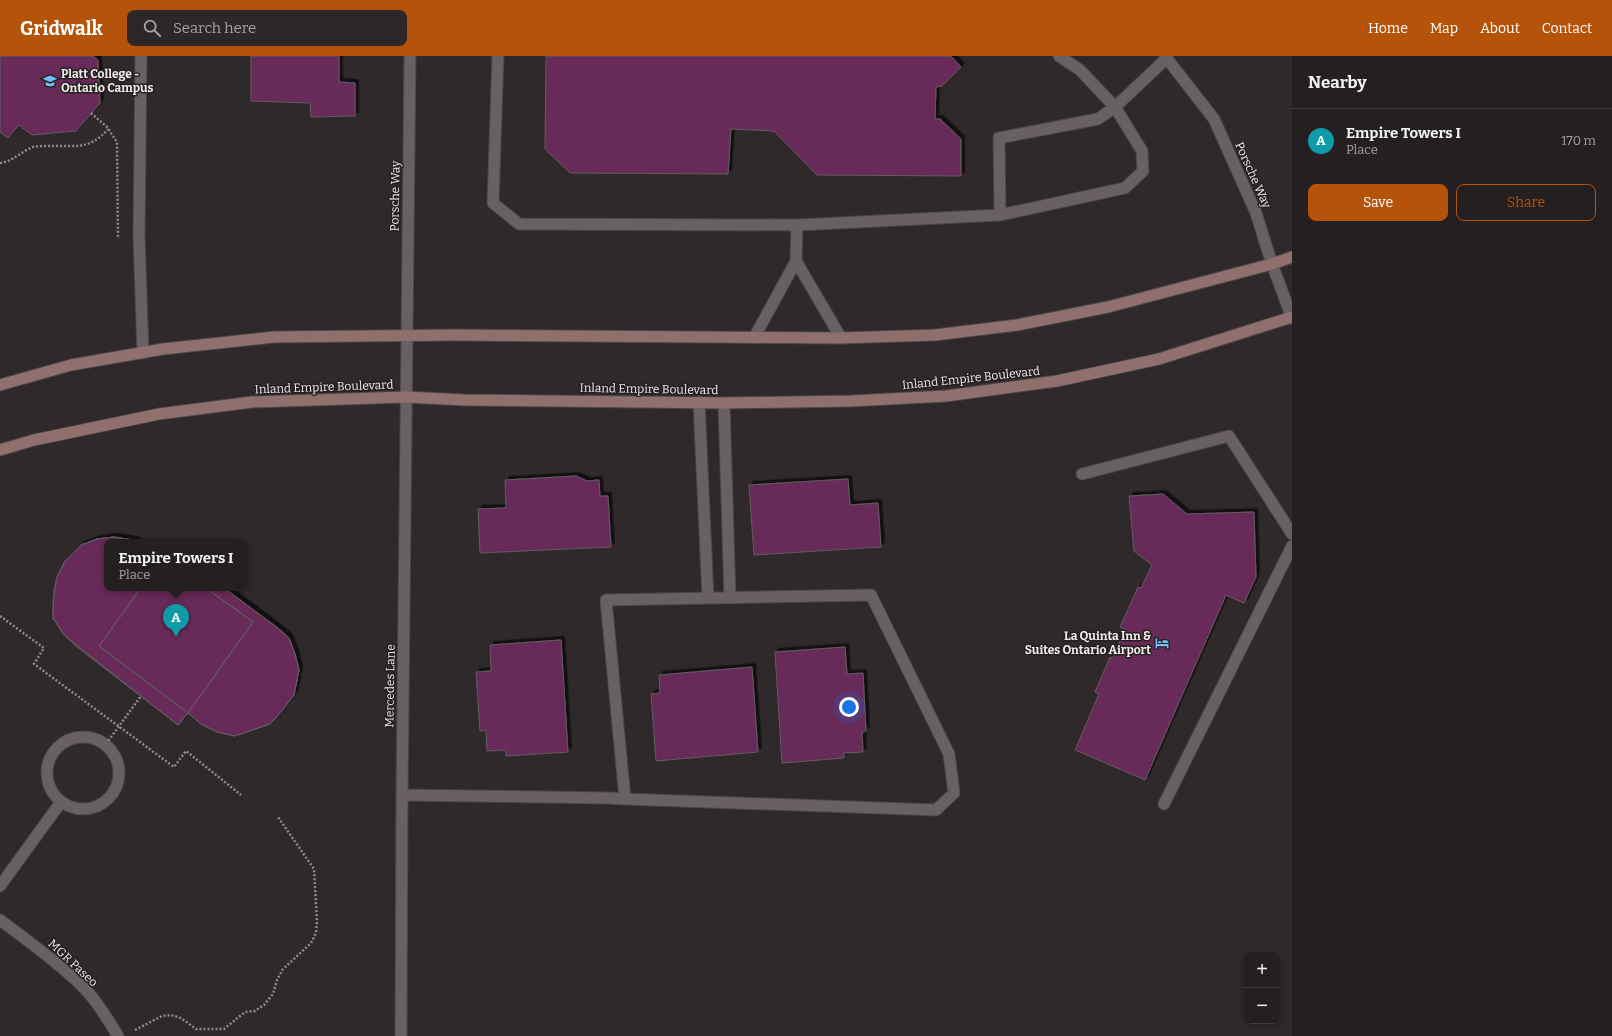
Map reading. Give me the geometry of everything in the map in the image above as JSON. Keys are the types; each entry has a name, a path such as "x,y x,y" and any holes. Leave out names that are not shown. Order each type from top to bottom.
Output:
{"main road":[{"path":"0,385 71,366 163,349 274,337 462,335 841,338 935,335 1017,325 1108,307 1272,264 1292,257"},
{"name":"Inland Empire Boulevard","path":"0,450 34,440 159,414 252,402 406,397 465,400 724,403 850,401 946,396 1057,381 1160,359 1292,317"}],"street":[{"path":"141,56 139,237 144,353"},
{"name":"Porsche Way","path":"407,336 410,56"},
{"path":"498,56 493,203 519,224 797,226 1000,214 1126,188 1143,171 1142,151 1115,107 1080,70 1059,56"},
{"path":"1000,214 999,138 1098,120 1115,107 1166,57"},
{"name":"Porsche Way","path":"1166,57 1214,120 1256,213 1272,264 1292,317"},
{"path":"754,338 796,261 797,226"},
{"path":"796,261 841,338"},
{"name":"Mercedes Lane","path":"401,1036 407,336"},
{"path":"699,402 708,598"},
{"path":"724,403 730,598"},
{"path":"1082,474 1229,436 1292,534"},
{"path":"1164,804 1292,546"},
{"path":"402,795 625,799 936,810 954,794 949,754 871,595 606,600 625,799"},
{"path":"85,736 96,738 106,744 115,753 120,765 120,778 116,790 108,800 98,807 85,810 72,808 61,802 53,794 48,784 47,772 49,761 54,750 63,742 85,736"},
{"path":"0,886 61,802"},
{"name":"MGR Paseo","path":"0,920 35,946 80,984 110,1022 118,1036"}],"path":[{"path":"91,114 108,129 117,142 118,243"},
{"path":"0,163 6,162 34,147 85,146 101,137 108,129"},
{"path":"0,616 44,648 34,664 174,767 186,751 241,795"},
{"path":"106,744 141,696"},
{"path":"135,1030 162,1016 171,1015 181,1018 196,1029 224,1030 245,1012 255,1011 264,1005 273,994 277,980 283,969 311,943 316,933 317,921 314,869 278,817"}],"building":[{"name":"Platt College - Ontario Campus","path":"0,56 93,56 98,60 100,103 76,131 32,135 19,125 8,138 0,132"},
{"path":"251,56 339,56 339,82 355,83 355,116 311,117 310,103 251,101"},
{"path":"546,56 951,56 961,67 942,86 936,87 935,119 940,119 961,139 961,176 817,175 774,131 731,129 728,174 570,173 545,149"},
{"path":"576,476 587,481 599,480 600,496 608,496 611,547 480,553 478,509 506,508 505,480"},
{"path":"848,479 850,505 878,503 881,547 754,555 749,485"},
{"name":"La Quinta Inn & Suites Ontario Airport","path":"1163,494 1187,514 1254,512 1256,577 1244,603 1226,595 1145,780 1075,750 1099,694 1095,692 1110,657 1113,658 1125,629 1120,627 1138,587 1141,588 1152,565 1134,551 1129,496"},
{"path":"114,537 127,539 104,539 104,591 228,591 289,638 299,670 294,695 270,724 235,736 217,732 201,724 188,713 178,725 64,635 53,618 53,601 57,577 65,561 81,545 97,539"},
{"path":"114,537 127,539 104,539 104,591 139,591 99,646 188,713 178,725 77,647 64,635 53,618 54,590 57,577 65,561 81,545 97,539"},
{"path":"139,591 210,591 253,622 188,713 99,646"},
{"path":"210,591 228,591 289,638 299,670 294,695 270,724 235,736 217,732 201,724 188,713 253,622"},
{"path":"561,640 568,752 506,756 506,750 487,751 486,730 480,731 476,672 491,671 490,645"},
{"path":"845,647 847,674 863,673 866,731 862,732 863,752 844,753 844,758 782,763 775,652"},
{"path":"752,667 758,752 656,761 651,694 660,693 659,675"}],"place":[{"name":"Platt College - Ontario Campus","path":"50,81"},
{"name":"Empire Towers I","path":"176,637"},
{"name":"La Quinta Inn & Suites Ontario Airport","path":"1162,643"}]}
